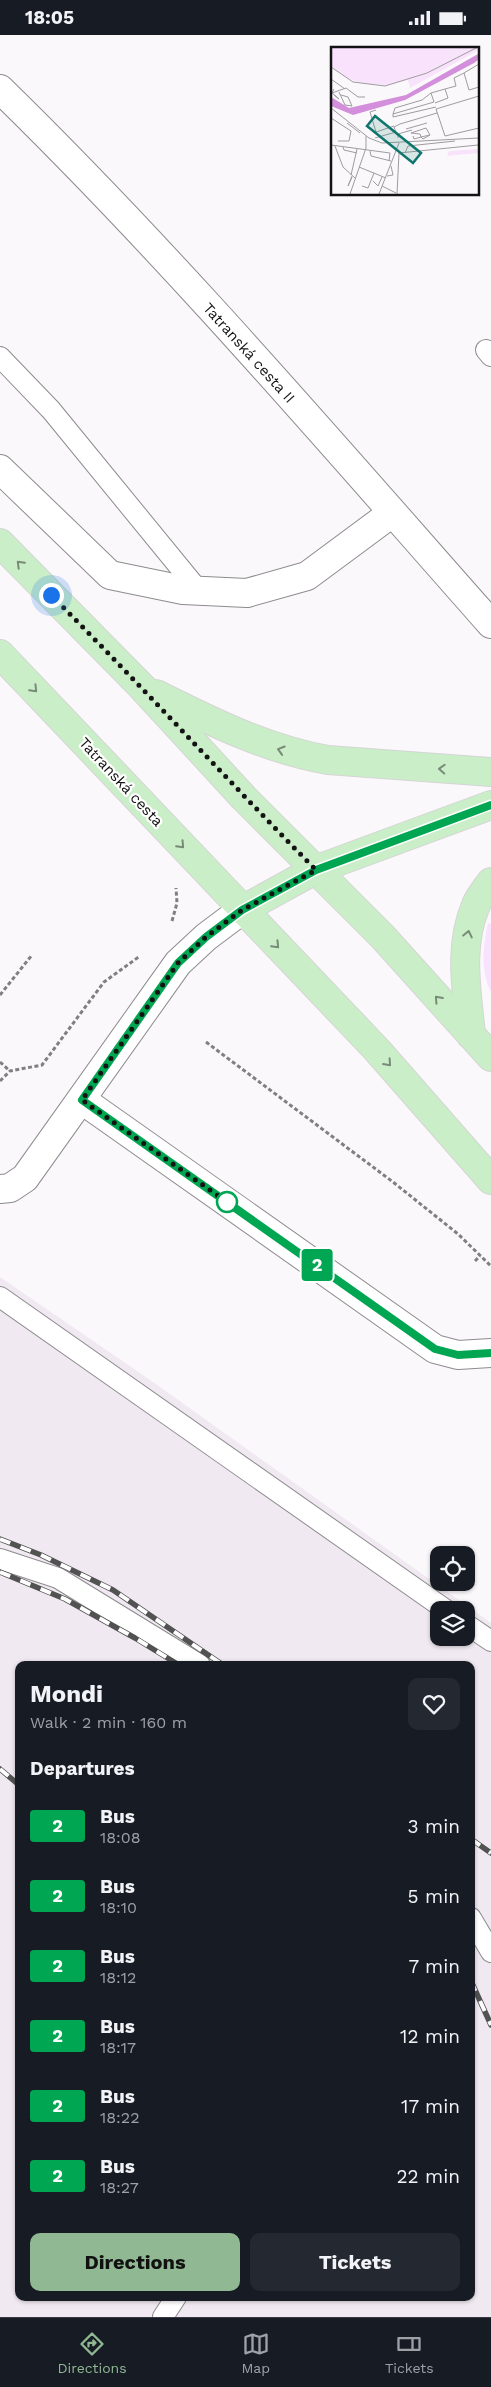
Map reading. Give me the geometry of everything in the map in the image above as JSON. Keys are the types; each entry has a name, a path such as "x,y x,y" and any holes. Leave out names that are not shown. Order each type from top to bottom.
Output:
{"main road":[{"path":"0,543 141,685 244,798 383,937 491,1057"},
{"name":"Tatranská cesta","path":"0,654 377,1050 491,1180"},
{"path":"141,685 223,728 281,750 328,761 491,772"},
{"path":"242,910 316,870 491,805"},
{"path":"471,1035 465,963 466,941 476,903 491,882"}],"street":[{"name":"Tatranská cesta II","path":"0,89 126,217 491,623"},
{"path":"0,469 110,575 183,590 247,593 307,576 392,513"},
{"path":"0,1189 10,1188 25,1178 178,963 206,937 242,910"},
{"path":"82,1100 435,1349 458,1355 491,1353"}],"lane":[{"path":"0,357 50,410 199,591"},
{"path":"0,1297 433,1601"},
{"path":"0,1559 58,1577 194,1661"},
{"path":"475,1630 491,1641"},
{"path":"475,1925 491,1953"},
{"path":"163,2317 173,2301"}],"path":[{"path":"171,923 177,903 176,883"},
{"path":"0,1081 10,1071 42,1065 104,982 142,954"},
{"path":"0,995 32,955"},
{"path":"206,1041 327,1131 458,1234 491,1266"},
{"path":"0,1062 10,1071"},
{"path":"256,1086 259,1080"},
{"path":"323,1136 327,1131"},
{"path":"405,1200 408,1195"},
{"path":"475,1261 480,1256"}],"shaded area":[{"path":"488,923 491,924 491,992 484,967"},
{"path":"0,1277 153,1382 430,1580 430,1591 446,1591 460,1601 430,1601 430,1646 475,1646 475,1612 491,1623 491,2317 0,2317"}],"railway":[{"path":"0,1539 41,1555 113,1590 217,1661"},
{"path":"0,1572 65,1599 172,1661"},
{"path":"0,1769 15,1782"},
{"path":"475,1842 491,1853"},
{"path":"475,1990 491,2025"}],"bus line":[{"name":"2","path":"491,805 316,870 242,910 206,937 178,963 82,1100 435,1349 458,1355 477,1356 491,1353"}],"route":[{"path":"51,595 141,685 244,798 316,870 242,910 206,937 178,963 82,1100 227,1202"}]}
